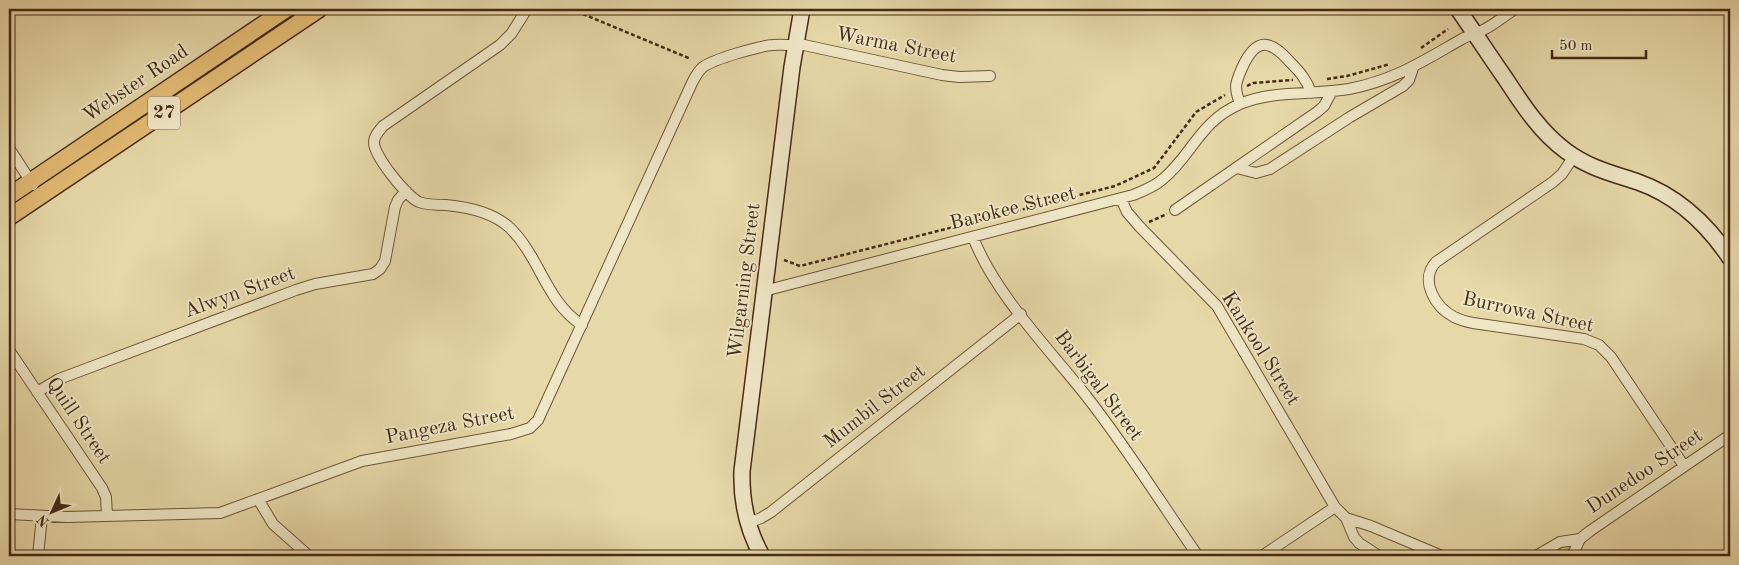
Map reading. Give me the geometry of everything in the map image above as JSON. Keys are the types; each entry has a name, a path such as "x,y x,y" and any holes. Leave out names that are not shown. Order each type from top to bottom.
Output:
{"main road":[{"name":"Webster Road","path":"9,196 286,9"},
{"name":"Webster Road","path":"9,217 319,9"}],"street":[{"path":"527,9 511,34 500,45 388,122 375,136 375,150 406,191 420,202 470,208 483,212 504,223 525,246 556,301 566,313 582,325"},
{"name":"Wilgarning Street","path":"762,556 748,523 742,486 743,454 795,46 802,9"},
{"path":"1458,9 1537,123 1554,141 1574,156 1601,171 1650,187 1675,201 1706,227 1730,258"},
{"name":"Barokee Street","path":"764,291 1142,192 1173,170 1206,127 1224,113 1240,104 1258,98 1332,91 1376,82 1413,68 1466,36 1483,30 1514,9"},
{"name":"Pangeza Street","path":"9,514 107,516 220,513 362,462 510,434 530,428 538,420 697,73 713,62 762,47 774,45 795,46"},
{"name":"Warma Street","path":"795,46 804,45 942,75 959,77 990,76"},
{"path":"1240,104 1235,89 1237,80 1251,52 1263,45 1272,46 1280,51 1305,78 1311,93"},
{"name":"Barokee Street","path":"1237,168 1256,173 1270,169 1350,117 1403,86 1409,80 1413,68"},
{"path":"1175,210 1317,112 1324,106 1332,91"},
{"path":"9,148 40,196"},
{"name":"Burrowa Street","path":"1574,156 1554,182 1436,262 1429,271 1429,288 1443,308 1454,317 1482,325 1584,339 1599,345 1611,357 1684,466"},
{"name":"Alwyn Street","path":"37,392 59,379 296,290 315,284 373,274 380,269 385,261 395,207 406,191"},
{"name":"Kankool Street","path":"1121,199 1127,212 1139,226 1217,306 1335,507"},
{"name":"Barbigal Street","path":"974,237 982,257 1021,314 1094,406 1141,472 1192,554"},
{"name":"Mumbil Street","path":"748,523 771,512 1021,314"},
{"name":"Quill Street","path":"9,350 102,488 106,498 107,516"},
{"name":"Dunedoo Street","path":"1536,556 1560,542 1580,538 1730,435"},
{"path":"258,499 274,524 309,556"},
{"path":"1262,556 1335,507 1346,518 1359,543 1379,556"},
{"path":"38,556 42,516"},
{"path":"1346,518 1371,526 1442,556"},
{"name":"Dunedoo Street","path":"1574,555 1580,538"}],"path":[{"path":"572,9 691,60"},
{"path":"1418,50 1448,29"},
{"path":"1322,80 1348,76 1396,63"},
{"path":"1241,88 1253,83 1299,80"},
{"path":"784,260 800,266 1115,186 1154,168 1196,112 1225,95"},
{"path":"1139,226 1175,210"}],"green space":[{"path":"1566,545 1570,546 1570,548 1562,556 1545,556"}]}
